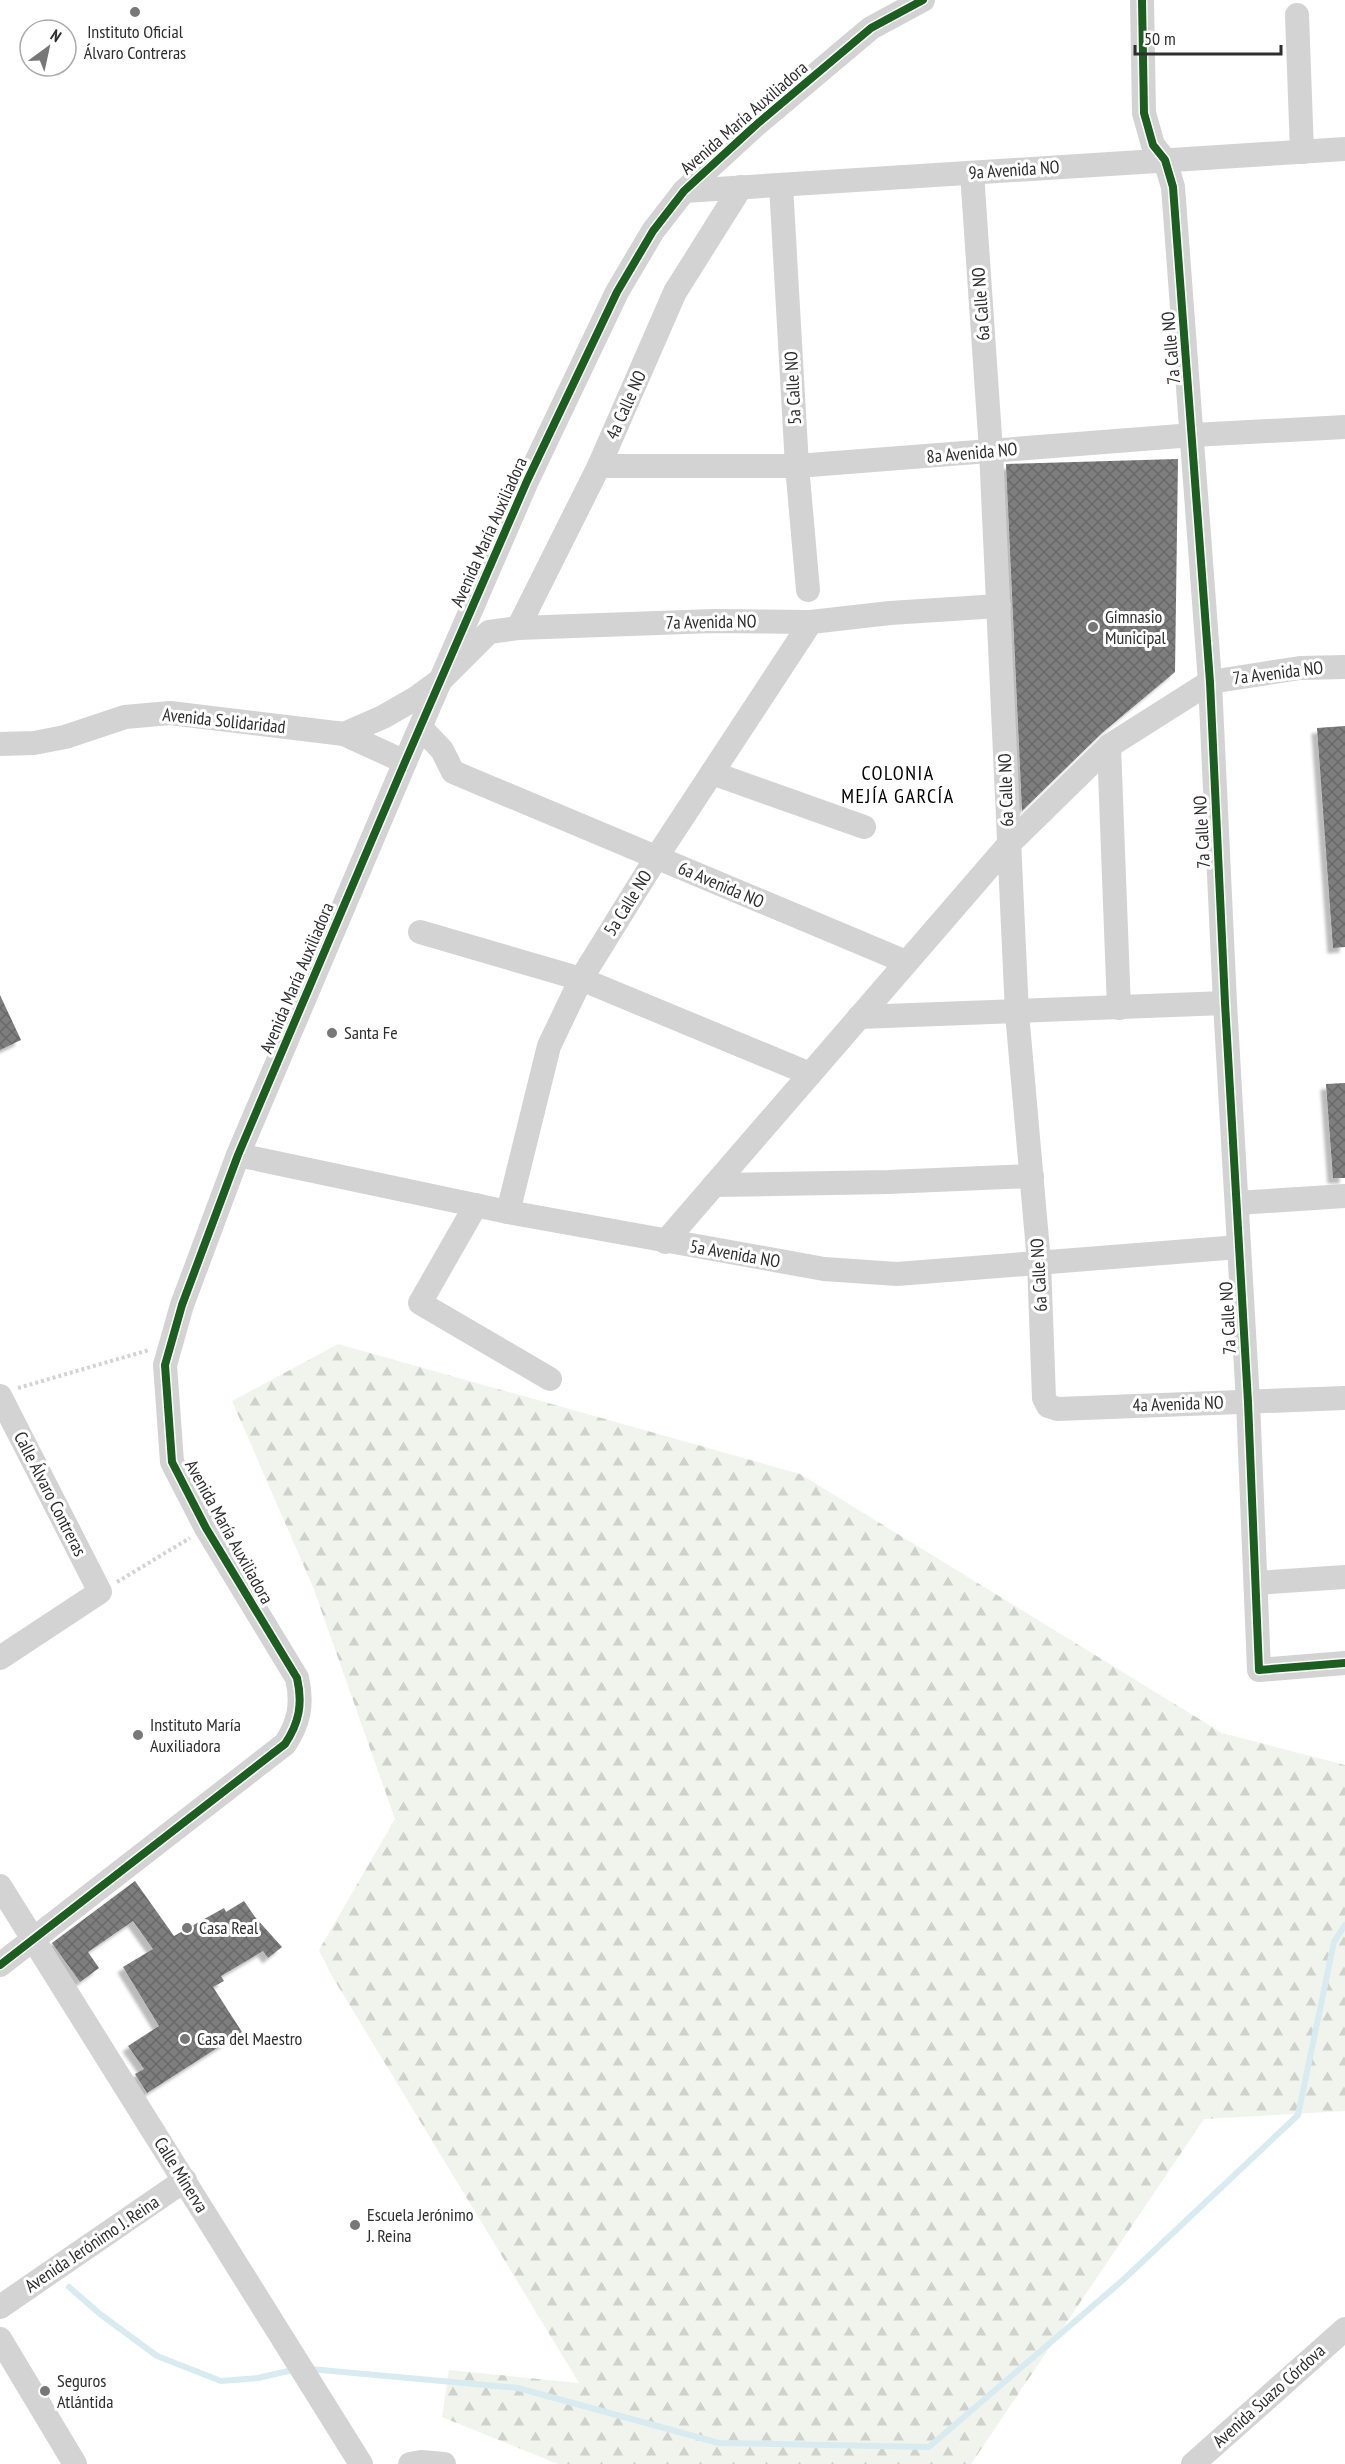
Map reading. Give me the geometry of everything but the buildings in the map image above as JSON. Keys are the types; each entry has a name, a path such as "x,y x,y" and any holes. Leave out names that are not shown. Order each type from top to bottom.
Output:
{"street":[{"name":"Avenida María Auxiliadora","path":"0,1965 285,1744 292,1733 300,1706 297,1678 206,1528 172,1462 165,1365 182,1305 238,1155 405,762 527,481 617,292 652,231 684,191 757,124 871,28 923,0"},
{"name":"7a Calle NO","path":"1142,0 1144,113 1153,145 1165,160 1173,187 1193,435 1210,682 1225,1003 1248,1402 1259,1670 1345,1663"},
{"path":"1297,15 1302,152"},
{"name":"9a Avenida NO","path":"684,191 1345,149"},
{"name":"6a Calle NO","path":"972,173 999,606 1017,1013 1039,1262 1044,1398 1048,1406"},
{"name":"5a Calle NO","path":"781,185 797,466 808,590"},
{"name":"4a Calle NO","path":"518,628 599,466 675,292 741,187"},
{"name":"8a Avenida NO","path":"599,466 797,466 1193,435 1345,427"},
{"name":"7a Avenida NO","path":"442,679 489,632 518,628 714,621 811,622 890,613 999,606"},
{"name":"5a Calle NO","path":"508,1212 549,1046 580,979 656,858 811,622"},
{"name":"7a Avenida NO","path":"1210,682 1300,668 1345,667"},
{"path":"344,734 383,717 442,679"},
{"path":"665,1242 1009,844 1109,746 1210,682"},
{"name":"Avenida Solidaridad","path":"0,744 34,743 65,737 125,717 170,713 344,734 405,762"},
{"name":"6a Avenida NO","path":"421,728 442,750 453,771 906,962"},
{"path":"1109,746 1119,1008"},
{"path":"712,773 864,827"},
{"path":"420,932 580,979 810,1074"},
{"path":"859,1017 1017,1013 1225,1003"},
{"name":"5a Avenida NO","path":"238,1155 508,1212 824,1269 897,1274 1239,1247"},
{"path":"714,1185 888,1182 1032,1176"},
{"path":"1237,1203 1345,1196"},
{"path":"476,1205 420,1303 550,1379"},
{"name":"Calle Álvaro Contreras","path":"6,1393 100,1592"},
{"name":"4a Avenida NO","path":"1048,1406 1058,1409 1345,1398"},
{"path":"1256,1583 1345,1577"},
{"path":"0,1658 100,1592"},
{"name":"Calle Minerva","path":"0,1886 361,2464"},
{"name":"Avenida Jerónimo J. Reina","path":"0,2307 185,2180"},
{"name":"Avenida Suazo Córdova","path":"1193,2464 1345,2329"},
{"path":"0,2339 75,2464"},
{"path":"410,2464 421,2462 444,2464"}],"path":[{"path":"6,1393 171,1344"},
{"path":"100,1592 206,1528"}],"green space":[{"path":"338,1344 800,1474 1222,1733 1345,1765 1345,2111 1204,2119 971,2464 558,2464 442,2417 449,2370 579,2383 332,1976 319,1950 395,1819 313,1587 232,1401"}],"waterway":[{"path":"310,2369 518,2388 719,2443 929,2447 1123,2280 1298,2115 1334,1942 1345,1925"},
{"path":"69,2287 100,2314 157,2356 221,2381 258,2378 297,2369"}],"cycle path":[{"path":"0,1965 285,1744 294,1728 300,1705 297,1678 206,1528 172,1462 165,1365 182,1305 238,1155 405,762 527,481 617,292 653,231 684,191 757,124 871,28 923,0"},
{"path":"1142,0 1144,113 1153,145 1165,160 1173,187 1210,682 1225,1003 1248,1402 1259,1670 1345,1663"}],"place":[{"name":"Instituto Oficial Álvaro Contreras","path":"135,12"},
{"name":"Gimnasio Municipal","path":"1093,627"},
{"name":"Santa Fe","path":"332,1033"},
{"name":"Instituto María Auxiliadora","path":"138,1735"},
{"name":"Casa Real","path":"187,1928"},
{"name":"Casa del Maestro","path":"185,2039"},
{"name":"Escuela Jerónimo J. Reina","path":"355,2225"},
{"name":"Seguros Atlántida","path":"45,2391"}],"district":[{"name":"COLONIA MEJÍA GARCÍA","path":"898,784"}]}
